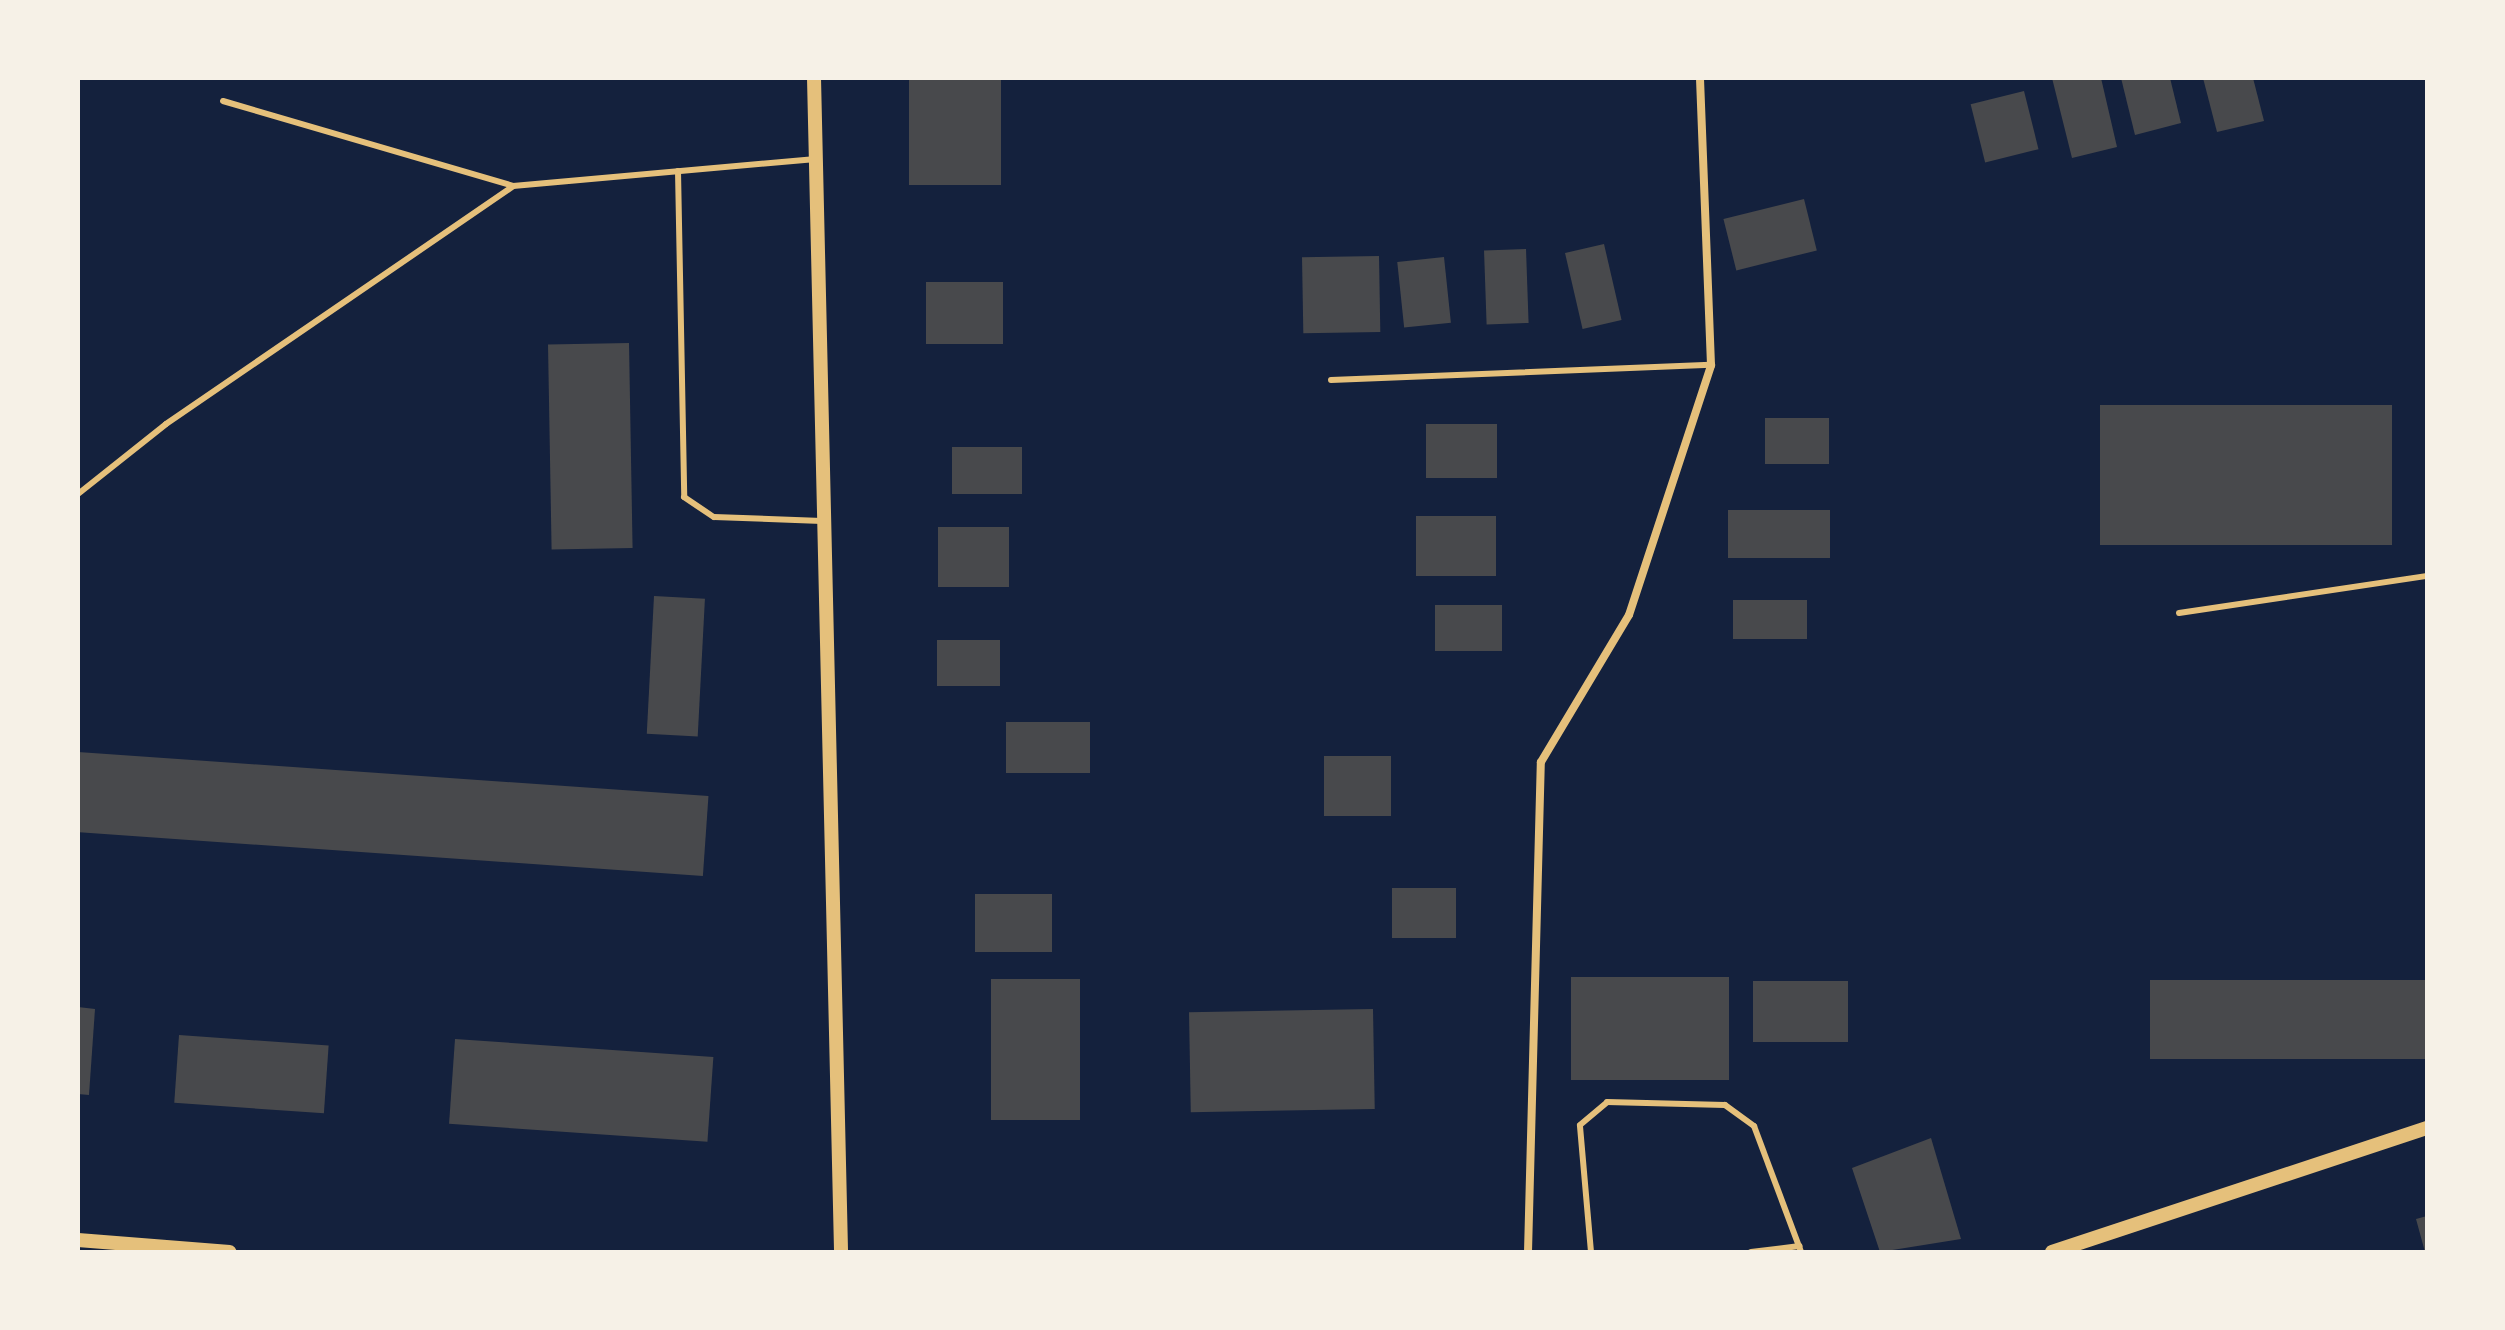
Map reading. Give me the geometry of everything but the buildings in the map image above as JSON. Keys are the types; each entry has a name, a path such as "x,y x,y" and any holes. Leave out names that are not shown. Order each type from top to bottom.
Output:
{"street":[{"path":"814,78 841,1252"},
{"path":"1528,1252 1541,762 1629,615 1711,365 1700,78"},
{"path":"2052,1252 2427,1128"},
{"path":"78,1240 230,1252"}],"lane":[{"path":"223,101 513,186 816,159"},
{"path":"678,171 684,497 714,517 822,521"},
{"path":"78,494 166,424 513,186"},
{"path":"1331,380 1711,365"},
{"path":"2179,613 2427,576"},
{"path":"1591,1252 1580,1125 1607,1102 1725,1105 1754,1126 1801,1249 1751,1252"}]}
